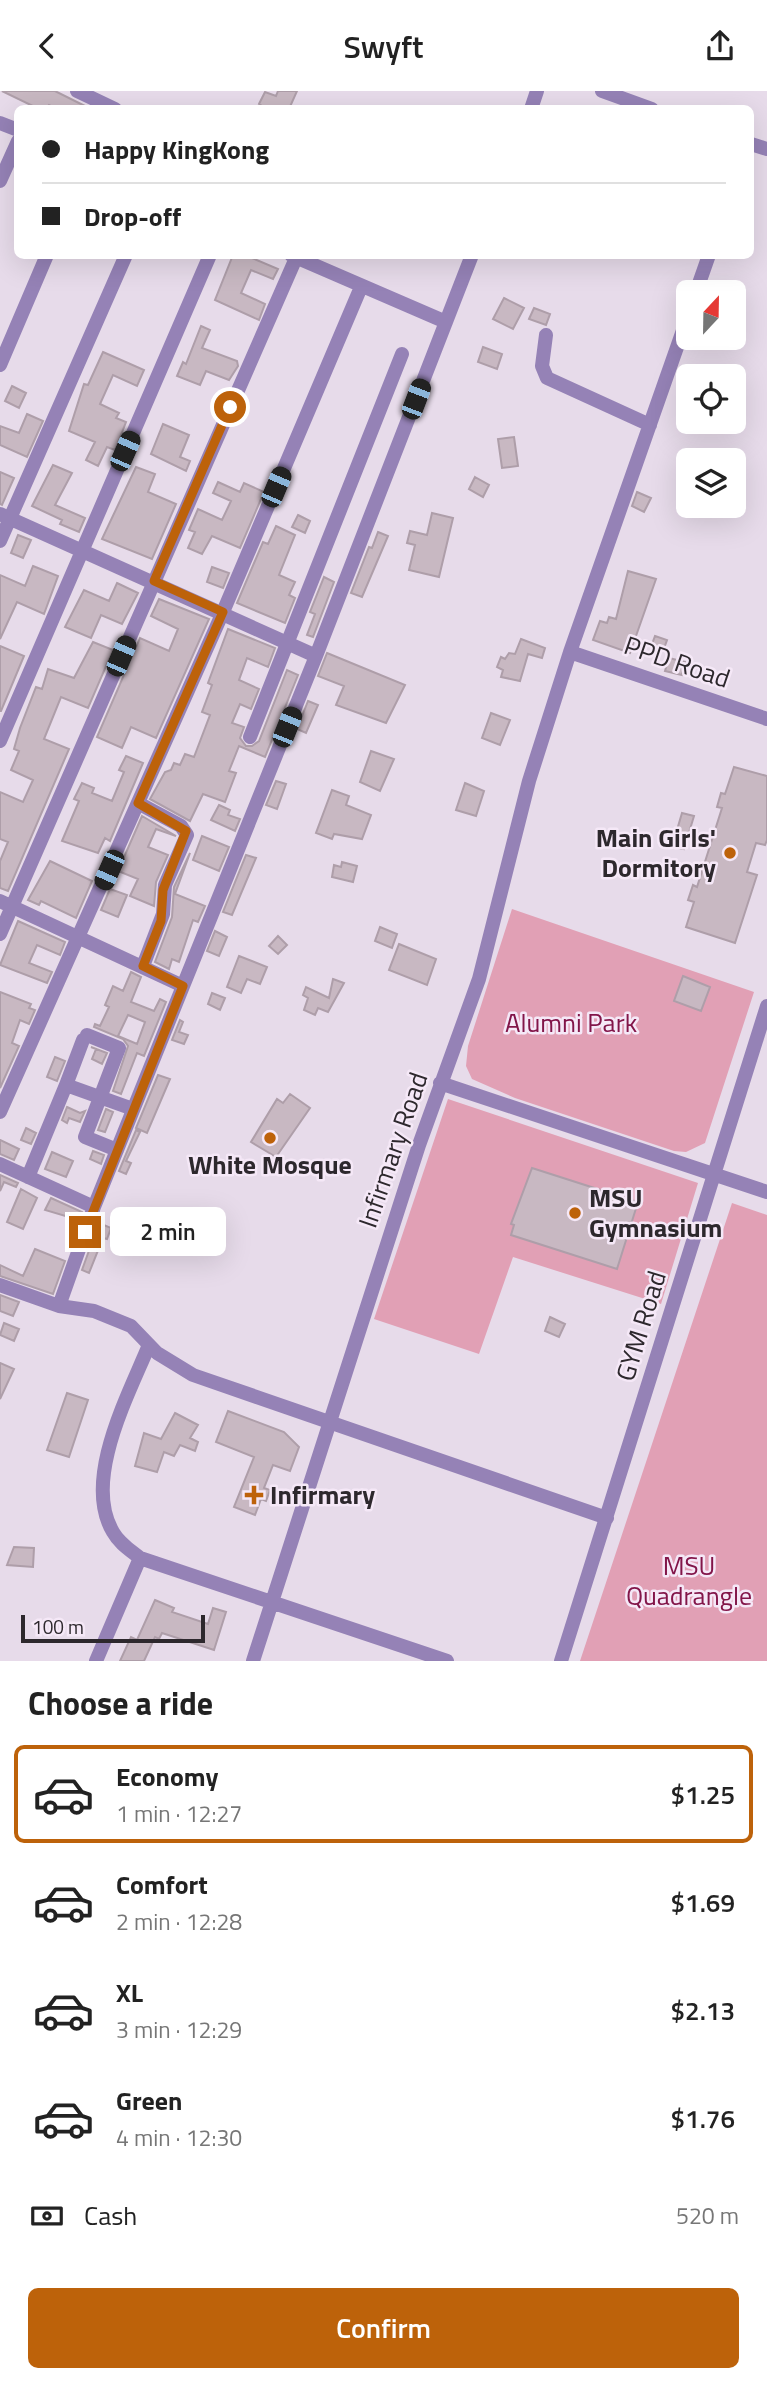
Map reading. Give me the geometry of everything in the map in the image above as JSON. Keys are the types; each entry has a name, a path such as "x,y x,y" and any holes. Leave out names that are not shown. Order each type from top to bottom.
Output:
{"street":[{"path":"77,91 107,105"},
{"path":"602,91 641,105"},
{"path":"0,181 14,150"},
{"path":"0,365 45,259"},
{"path":"0,541 5,516 125,259"},
{"path":"0,741 208,259"},
{"path":"0,935 6,904 154,581 292,259"},
{"path":"298,259 446,322"},
{"path":"59,1305 94,1207 316,656 470,259"},
{"path":"700,280 708,259"},
{"path":"0,1112 223,612 361,287"},
{"path":"547,335 542,366 547,378 650,425"},
{"name":"Infirmary Road","path":"253,1661 440,1083 479,979 526,793 570,652 676,350"},
{"path":"250,737 402,354"},
{"path":"5,516 316,656"},
{"name":"PPD Road","path":"570,652 767,719"},
{"path":"138,803 181,825 187,835 165,885 161,921 143,966"},
{"path":"6,904 183,986"},
{"name":"GYM Road","path":"561,1661 767,1006"},
{"path":"28,1177 85,1038 120,1048 85,1137 117,1150"},
{"path":"440,1083 767,1192"},
{"path":"66,1084 134,1109"},
{"path":"0,1164 94,1207"},
{"path":"0,1285 59,1305 94,1311 119,1321 136,1330 167,1361 193,1375 607,1518"},
{"path":"149,1345 111,1438 103,1488 104,1508 114,1534 140,1558 447,1661"},
{"path":"96,1661 140,1558"}],"green space":[{"name":"Alumni Park","path":"512,909 754,992 705,1143 686,1152 674,1151 515,1098 472,1079 466,1066 468,1046"},
{"path":"448,1099 698,1183 661,1304 513,1257 479,1354 374,1319"},
{"name":"MSU Quadrangle","path":"732,1203 767,1215 767,1661 580,1661"}],"building":[{"path":"2,91 55,91 83,105 49,105 31,105"},
{"path":"278,91 297,91 291,105 259,104 265,92 276,96"},
{"path":"231,259 254,259 278,269 273,279 251,270 241,293 265,304 259,320 215,300"},
{"path":"504,298 524,308 513,329 493,319"},
{"path":"534,308 550,314 546,325 529,319"},
{"path":"201,326 210,330 202,348 237,361 238,366 229,380 206,371 200,385 177,376 183,362 186,364"},
{"path":"483,347 502,354 497,369 478,362"},
{"path":"103,352 144,370 137,386 113,375 100,404 119,413 116,418 126,422 115,450 107,447 98,466 86,460 95,442 69,431 84,384 88,385"},
{"path":"12,386 26,393 19,408 5,401"},
{"path":"27,414 43,421 27,457 0,445 0,426 19,433"},
{"path":"163,424 189,435 180,457 190,461 186,471 151,454"},
{"path":"514,437 518,466 502,468 498,439"},
{"path":"53,465 72,473 55,505 85,518 79,532 60,524 62,520 32,506"},
{"path":"136,467 155,474 148,492 176,504 152,559 102,539"},
{"path":"0,472 14,478 2,505 0,504"},
{"path":"475,477 489,485 483,497 469,489"},
{"path":"218,482 240,492 244,483 264,492 240,548 212,536 202,554 188,548 195,532 189,530 198,509 222,520 231,501 213,493"},
{"path":"637,492 651,498 644,512 632,506"},
{"path":"432,513 453,518 439,577 409,570 415,545 407,543 410,531 427,535"},
{"path":"298,515 310,521 305,533 292,527"},
{"path":"276,526 295,535 279,575 295,582 289,595 295,598 285,623 237,603 263,542 268,544"},
{"path":"378,532 388,536 362,597 351,593 369,547 372,548"},
{"path":"18,535 31,540 23,558 11,553"},
{"path":"33,566 58,576 44,614 17,602 0,639 0,575 25,586"},
{"path":"212,567 229,573 223,588 207,582"},
{"path":"628,571 656,579 630,653 593,640 600,621 607,623 609,617 616,619"},
{"path":"324,577 334,582 313,637 307,635 315,614 310,612"},
{"path":"117,583 138,593 122,624 101,615 91,638 65,627 84,590 109,601"},
{"path":"159,599 209,619 156,738 131,727 122,748 97,737 140,638 169,651 178,629 151,616"},
{"path":"228,629 275,648 268,667 247,658 239,680 259,689 251,709 240,704 232,723 244,727 240,738 246,746 252,746 259,741 287,670 298,675 265,757 239,746 229,771 236,773 225,802 203,794 190,821 150,799 165,772 171,770 174,763 180,765 185,754 194,757 210,715 202,712 212,685 208,683"},
{"path":"655,636 667,640 663,651 651,647"},
{"path":"521,639 545,648 542,658 528,654 520,681 501,677 503,670 497,667 501,657 505,659 509,653 515,654"},
{"path":"93,642 113,650 88,708 61,697 44,739 69,749 8,891 0,888 0,861 8,842 0,839 0,792 23,802 33,780 11,770 19,751 14,749 20,728 36,687 42,689 48,669 74,678"},
{"path":"0,646 24,656 1,711 0,711"},
{"path":"327,653 405,685 386,723 336,705 344,686 318,676"},
{"path":"669,658 685,662 682,675 665,671"},
{"path":"308,701 318,705 306,733 297,729"},
{"path":"491,713 510,720 500,745 482,738"},
{"path":"371,751 394,759 380,791 360,782"},
{"path":"126,756 143,763 110,841 105,838 98,853 62,841 79,801 74,799 82,783 94,788 92,793 112,801 124,772 119,770"},
{"name":"Main Girls' Dormitory","path":"734,767 767,776 767,840 765,845 756,843 747,872 757,875 735,943 686,927 694,902 688,900 693,885 697,887 722,808 717,807 721,793 725,794"},
{"path":"276,781 286,784 277,809 266,805"},
{"path":"465,783 484,791 476,816 456,810"},
{"path":"332,790 349,796 346,805 371,815 362,839 334,834 332,839 316,833"},
{"path":"219,805 230,810 228,815 240,819 235,831 211,820"},
{"path":"682,813 694,816 684,849 672,847"},
{"path":"142,816 176,836 156,829 148,847 168,855 156,882 154,906 130,896 138,879 118,871"},
{"path":"202,836 229,847 219,871 193,860"},
{"path":"190,853 175,894 205,906 198,922 193,920 179,962 172,959 169,969 155,962 172,917 174,887"},
{"path":"246,855 256,858 232,915 223,912"},
{"path":"50,861 92,881 76,918 41,901 39,905 28,900"},
{"path":"342,862 357,866 353,882 332,877 334,865 341,867"},
{"path":"110,889 127,895 118,917 101,910"},
{"path":"18,921 65,942 60,955 37,945 29,963 52,972 47,983 0,965"},
{"path":"380,927 397,934 392,948 375,941"},
{"path":"215,931 227,937 219,956 207,951"},
{"path":"278,936 287,945 278,954 269,946"},
{"path":"399,944 436,959 427,985 389,970"},
{"path":"239,956 267,967 260,984 247,979 241,993 227,987"},
{"path":"131,972 141,977 131,1002 154,1011 160,999 166,1002 144,1056 137,1053 121,1094 113,1091 128,1046 123,1039 94,1027 95,1024 100,1026 109,1007 105,1005 113,986 123,991","holes":["128,1015 145,1022 137,1044 118,1036"]},
{"path":"683,976 710,987 701,1011 674,1001"},
{"path":"333,979 344,983 328,1012 318,1008 315,1015 304,1010 308,998 303,995 306,987 329,998"},
{"path":"0,992 31,1004 29,1008 35,1010 29,1024 20,1020 12,1043 19,1046 0,1088"},
{"path":"212,993 225,998 220,1010 208,1004"},
{"path":"180,1020 183,1022 179,1032 188,1035 184,1044 172,1040"},
{"path":"91,1047 107,1053 102,1064 92,1059 96,1049"},
{"path":"55,1057 65,1061 57,1081 47,1077"},
{"path":"158,1075 170,1079 147,1133 136,1128"},
{"path":"290,1094 310,1108 276,1157 251,1142 277,1099 283,1103"},
{"path":"67,1107 80,1113 85,1111 80,1122 69,1118 67,1123 62,1120"},
{"path":"106,1109 113,1112 105,1132 98,1130"},
{"path":"26,1128 36,1133 31,1144 21,1140"},
{"path":"136,1130 140,1132 126,1161 131,1163 126,1174 119,1171"},
{"path":"0,1140 19,1149 14,1160 0,1154"},
{"path":"93,1151 104,1155 101,1164 90,1159"},
{"path":"52,1152 73,1161 66,1177 45,1169"},
{"name":"MSU Gymnasium","path":"532,1168 638,1202 617,1269 511,1235 514,1225 511,1224"},
{"path":"0,1175 18,1183 16,1187 4,1182 0,1191"},
{"path":"21,1189 37,1198 23,1229 7,1222"},
{"path":"51,1198 82,1212 79,1220 45,1210"},
{"path":"99,1223 111,1228 107,1239 103,1238 89,1273 82,1270"},
{"path":"35,1249 65,1261 53,1294 0,1276 0,1265 23,1276"},
{"path":"0,1295 19,1302 13,1316 0,1311"},
{"path":"550,1317 565,1324 559,1337 545,1331"},
{"path":"4,1323 19,1329 14,1341 0,1335"},
{"path":"0,1363 14,1369 0,1399"},
{"path":"67,1393 88,1400 69,1457 47,1450"},
{"path":"228,1411 284,1432 299,1447 290,1471 273,1465 264,1488 270,1490 266,1501 261,1499 255,1515 234,1507 254,1457 216,1442"},
{"path":"175,1413 198,1425 190,1438 198,1442 195,1451 180,1445 174,1456 164,1452 157,1472 135,1466 144,1433 161,1439"},
{"path":"14,1547 34,1548 33,1567 7,1565"},
{"path":"155,1600 174,1608 172,1612 208,1624 213,1608 226,1612 214,1650 162,1633 159,1639 155,1637 144,1661 120,1661 131,1637 137,1640"}],"place":[{"name":"Main Girls' Dormitory","path":"730,853"},
{"name":"White Mosque","path":"270,1138"},
{"name":"MSU Gymnasium","path":"575,1213"},
{"name":"Infirmary","path":"254,1495"}],"route":[{"path":"85,1232 183,986 143,966 163,914 163,890 187,835 181,825 138,803 223,612 154,581 230,407"}]}
